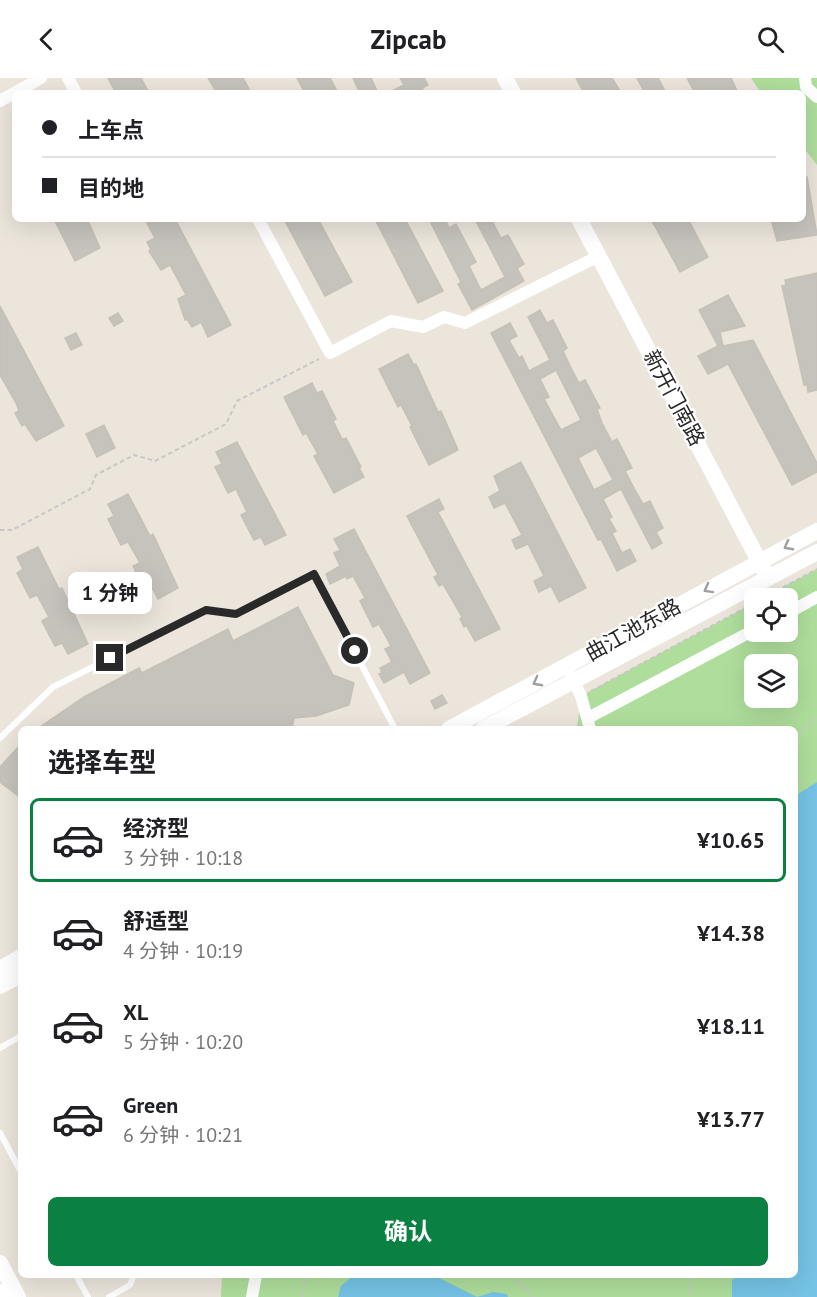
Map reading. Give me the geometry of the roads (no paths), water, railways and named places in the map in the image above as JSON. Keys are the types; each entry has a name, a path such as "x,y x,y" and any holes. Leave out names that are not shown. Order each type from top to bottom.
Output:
{"main road":[{"name":"新开门南路","path":"581,222 768,578"},
{"name":"曲江池东路","path":"457,726 574,681 759,561 817,531"},
{"name":"曲江池东路","path":"489,726 817,552"},
{"path":"0,969 18,959"},
{"path":"0,986 18,977"},
{"path":"0,1263 18,1297"},
{"path":"0,1292 2,1297"}],"street":[{"path":"19,90 41,78"},
{"path":"805,78 806,87 817,97"},
{"path":"260,222 330,353 391,321 423,327 444,317 465,323 599,256"},
{"path":"798,607 817,597"},
{"path":"574,681 589,724 744,636"},
{"path":"252,1297 255,1278"}],"lane":[{"path":"0,738 53,687 206,610 236,614 314,574 393,726"},
{"path":"0,1048 18,1038"},
{"path":"0,1133 18,1166"},
{"path":"78,1278 88,1297"},
{"path":"108,1297 130,1285 133,1278"}],"water":[{"path":"817,782 817,1297 732,1297 732,1280 735,1278 798,1278 798,794"},
{"path":"350,1278 439,1278 477,1297 338,1297 341,1286"},
{"path":"493,1292 507,1294 508,1297 477,1297"}]}
